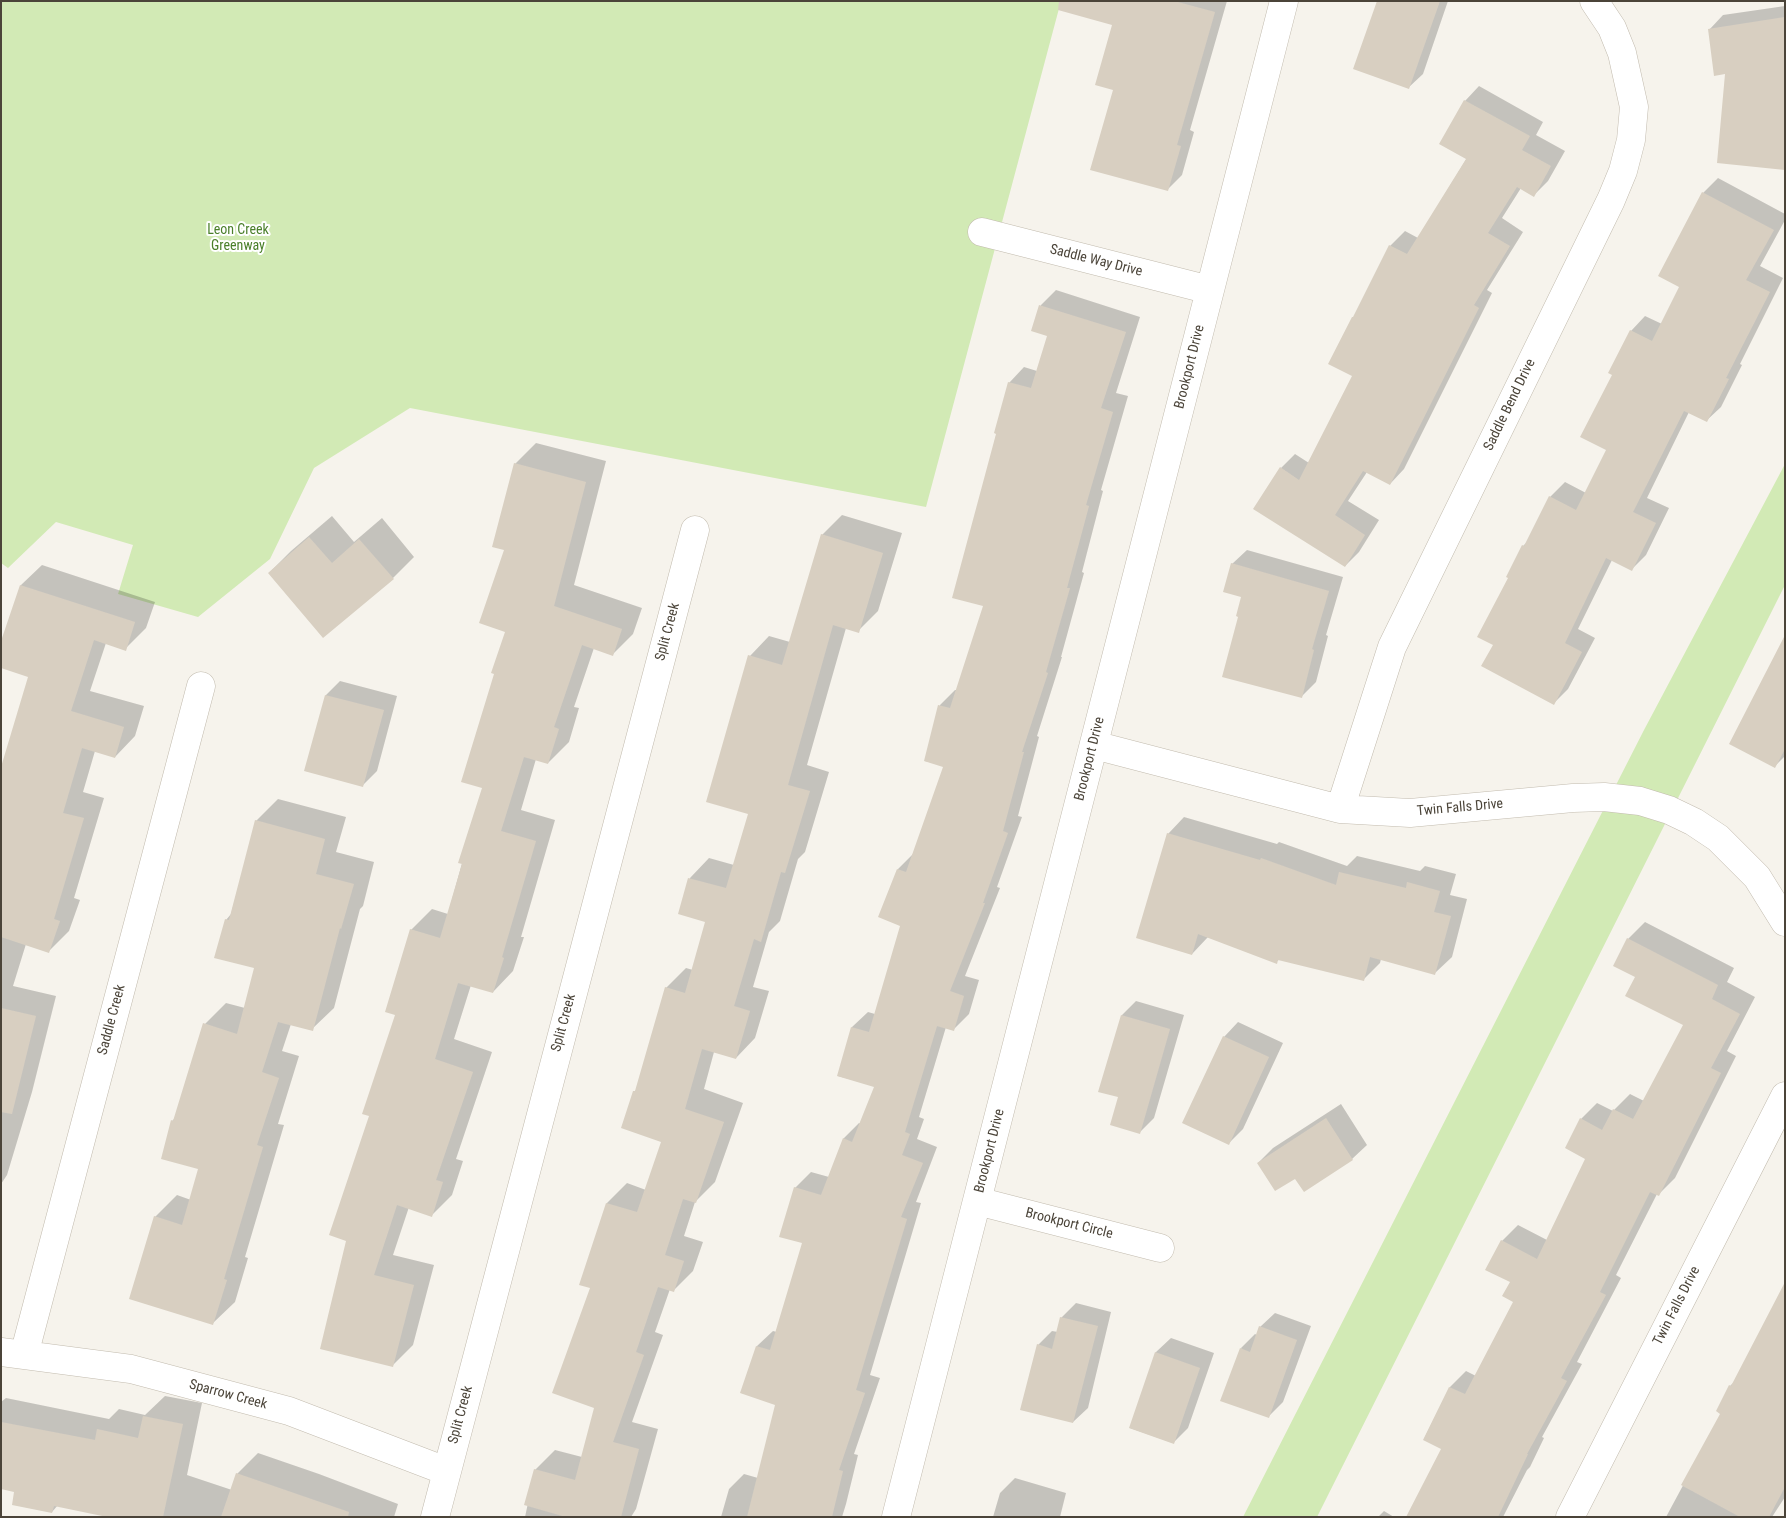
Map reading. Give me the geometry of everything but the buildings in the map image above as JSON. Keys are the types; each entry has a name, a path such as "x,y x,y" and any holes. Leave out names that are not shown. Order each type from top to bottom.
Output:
{"street":[{"name":"Brookport Drive","path":"896,1517 1284,1"},
{"name":"Saddle Bend Drive","path":"1340,809 1392,647 1611,200 1623,170 1632,140 1634,107 1622,53 1612,28 1594,1"},
{"name":"Saddle Way Drive","path":"982,232 1210,290"},
{"name":"Split Creek","path":"434,1517 695,530"},
{"name":"Saddle Creek","path":"12,1353 201,686"},
{"name":"Twin Falls Drive","path":"1094,745 1340,809 1410,813 1573,798 1604,797 1640,801 1694,822 1718,838 1756,877 1785,922"},
{"name":"Twin Falls Drive","path":"1570,1517 1785,1096"},
{"name":"Brookport Circle","path":"977,1201 1160,1248"},
{"name":"Sparrow Creek","path":"12,1353 131,1369 288,1411 446,1471"}],"green space":[{"name":"Leon Creek Greenway","path":"1,1 1061,1 926,507 410,408 314,468 270,559 198,617 118,594 133,545 56,522 8,568 1,563"},
{"path":"1785,464 1785,585 1317,1517 1243,1517 1644,730"}]}
